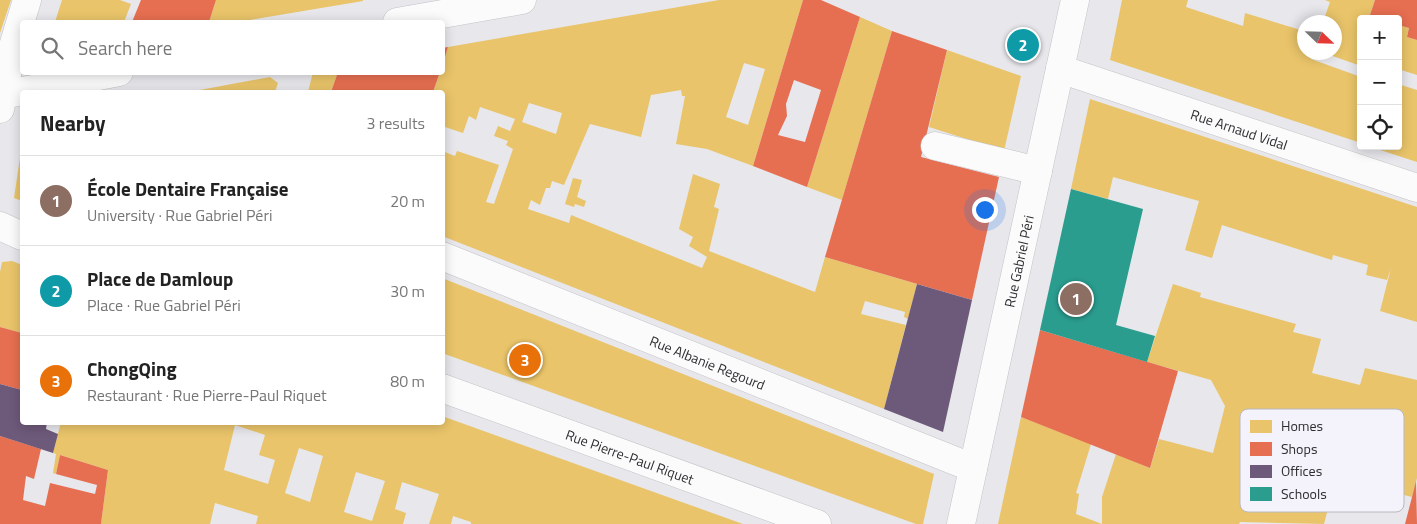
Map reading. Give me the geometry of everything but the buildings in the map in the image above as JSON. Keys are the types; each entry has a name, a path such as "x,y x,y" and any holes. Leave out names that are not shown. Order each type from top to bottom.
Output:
{"street":[{"path":"22,20 28,0"},
{"path":"408,20 522,0"},
{"name":"Rue Gabriel Péri","path":"961,524 1075,0"},
{"path":"20,25 12,50 1,102 20,98"},
{"name":"Rue Arnaud Vidal","path":"1060,69 1417,188"},
{"path":"58,90 106,80"},
{"path":"935,146 1038,171"},
{"path":"0,226 20,235"},
{"name":"Rue Albanie Regourd","path":"445,257 973,468"},
{"name":"Rue Pierre-Paul Riquet","path":"445,389 817,524"}],"place":[{"name":"Place de Damloup","path":"1023,45"},
{"name":"École Dentaire Française","path":"1076,299"},
{"name":"ChongQing","path":"525,360"}]}
